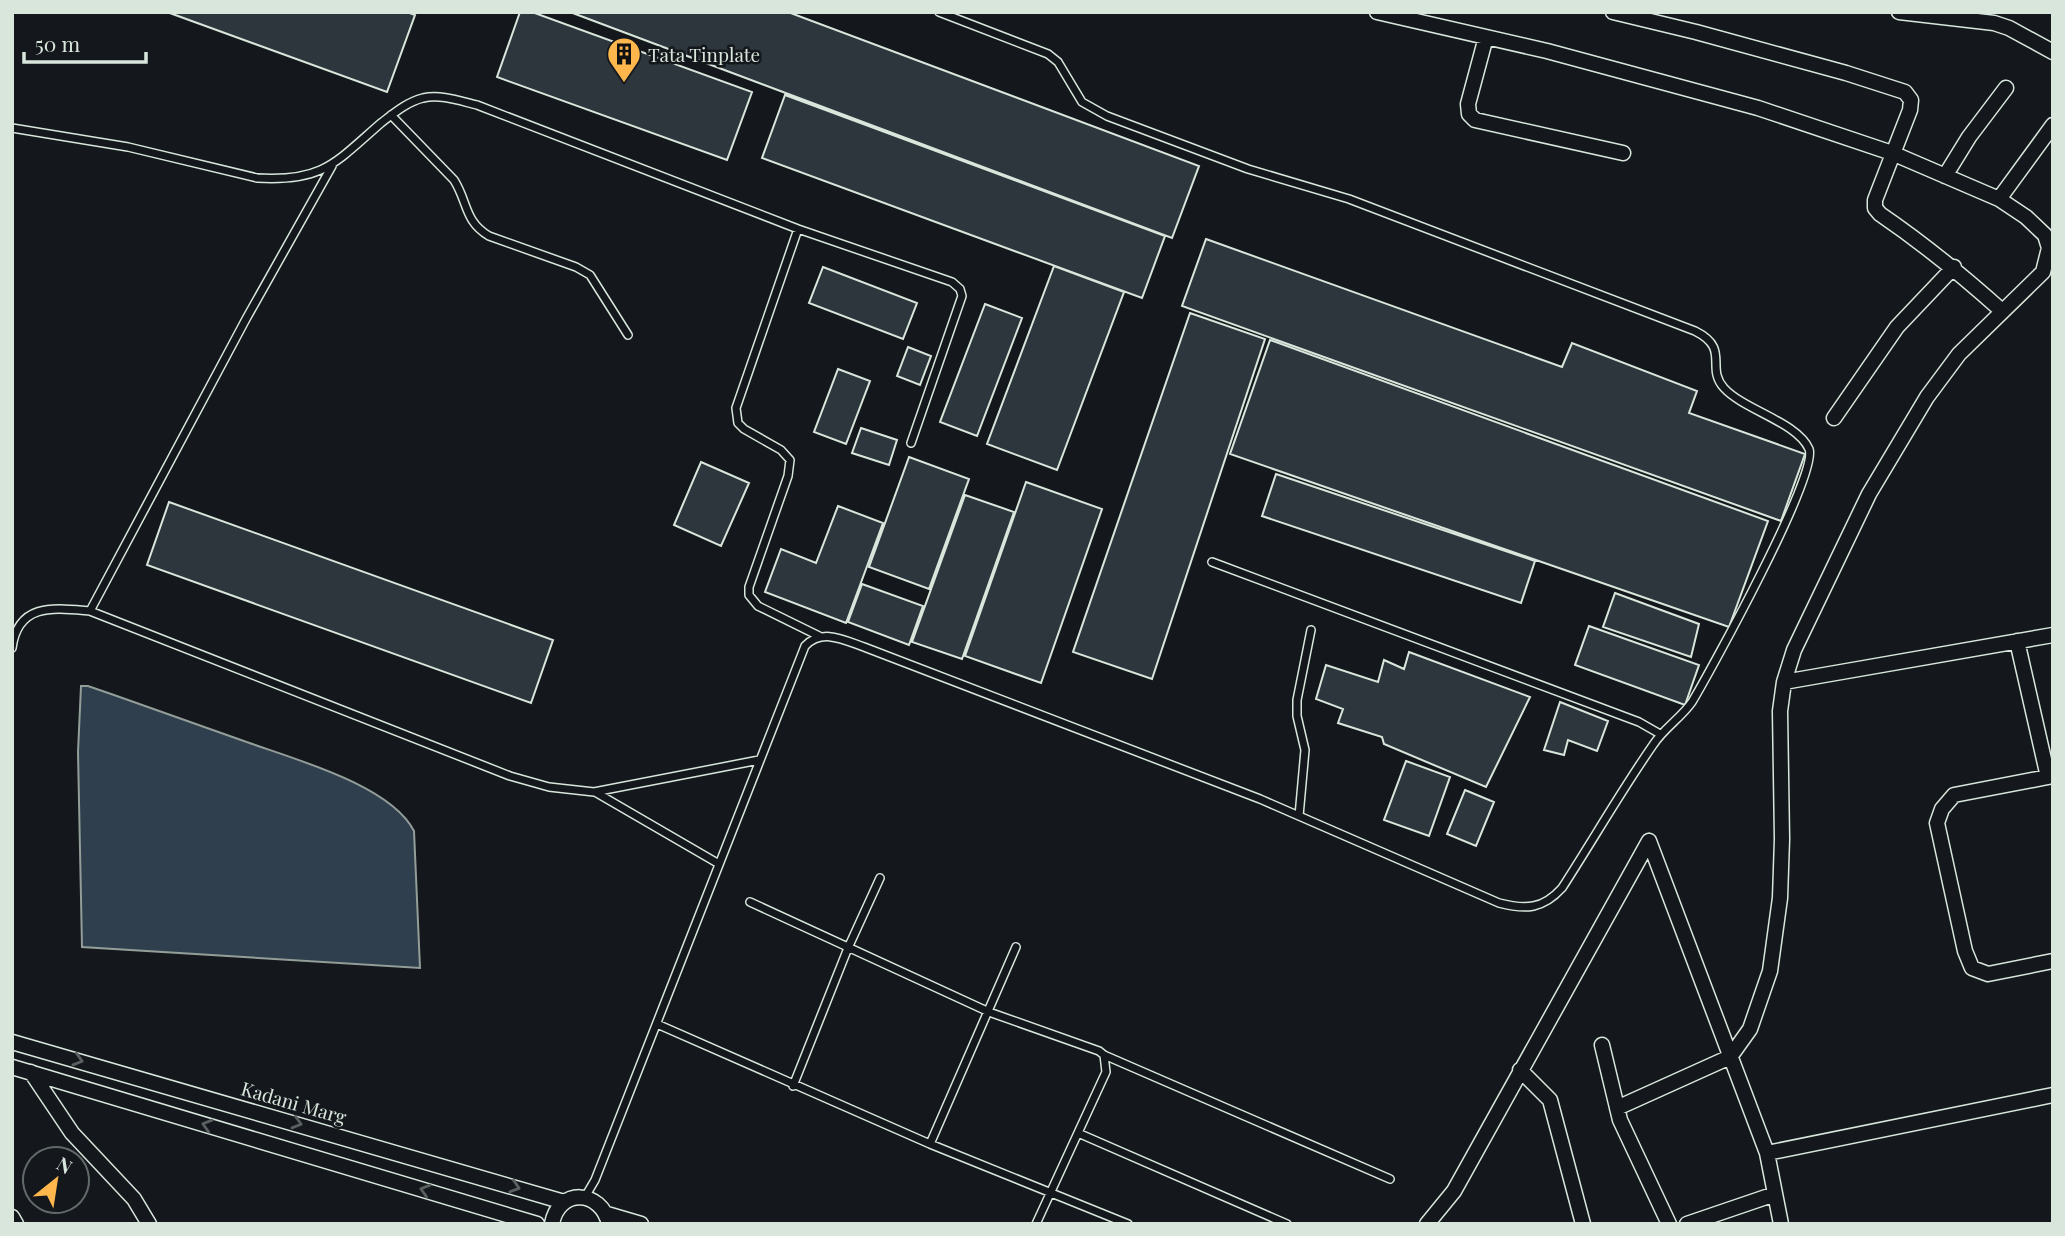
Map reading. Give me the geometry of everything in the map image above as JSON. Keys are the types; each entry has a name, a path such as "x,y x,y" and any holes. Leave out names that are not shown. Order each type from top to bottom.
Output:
{"street":[{"path":"1377,12 1560,55 1758,108 1892,153 1999,200 2026,217 2050,242 2043,272 1959,355 1927,397 1869,494 1794,650 1784,682 1780,711 1780,898 1770,971 1750,1029 1730,1057 1617,1108"},
{"path":"1613,12 1808,62 1905,92 1910,100 1910,110 1875,200 1875,208 1954,267 2002,311"},
{"path":"1899,12 1994,23 2009,28 2053,52"},
{"path":"1486,37 1468,104 1469,114 1475,120 1623,153"},
{"path":"1945,176 1969,137 2006,88"},
{"path":"1999,200 2053,125"},
{"path":"1834,418 1897,327 1954,267"},
{"path":"1784,682 2053,635"},
{"path":"2017,641 2050,776 1954,795 1942,809 1937,823 1965,951 1972,968 1988,974 2053,961"},
{"path":"1427,1224 1454,1191 1649,841 1766,1153 1781,1224"},
{"name":"Kadani Marg","path":"12,1042 564,1202"},
{"path":"1602,1045 1620,1120 1669,1224"},
{"path":"12,1067 537,1224"},
{"path":"1520,1070 1550,1100 1583,1224"},
{"path":"31,1072 72,1133 134,1199 149,1224"},
{"path":"1766,1153 2053,1095"},
{"path":"1688,1224 1775,1194"},
{"path":"552,1224 554,1214 564,1202 585,1197 602,1206 608,1219 641,1224"},
{"path":"12,1217 16,1224"}],"lane":[{"path":"585,1197 595,1180 805,646 812,639 828,636 864,647 1299,816 1499,903 1516,908 1534,906 1552,900 1563,888 1660,734 1691,702 1771,554 1796,501 1810,462 1807,446 1792,431 1724,388 1718,377 1712,341 1695,331 1349,199 1248,169 1107,116 1082,102 1058,62 1048,54 939,12"},
{"path":"12,128 128,147 257,178 300,177 332,165 406,104 425,97 447,98 477,105 798,229 941,277 960,289 962,296 958,309 911,443"},
{"path":"391,115 454,180 461,190 470,219 478,229 489,236 576,267 590,275 628,335"},
{"path":"90,611 246,319 332,165"},
{"path":"798,229 742,386 736,416 744,429 781,450 790,460 788,476 749,587 749,595 758,606 819,636"},
{"path":"1212,562 1639,722 1660,734"},
{"path":"12,648 20,624 30,614 62,608 90,611 510,776 549,787 594,792 759,760"},
{"path":"1299,816 1305,750 1297,716 1297,700 1311,630"},
{"path":"594,792 719,864"},
{"path":"793,1086 848,948 880,878"},
{"path":"750,902 989,1012 1099,1051 1390,1178"},
{"path":"930,1144 1016,947"},
{"path":"657,1024 793,1086 1128,1224"},
{"path":"1037,1224 1106,1072 1104,1055"},
{"path":"1078,1133 1287,1224"}],"water":[{"path":"81,686 88,686 311,764 362,786 384,799 402,814 414,831 420,968 82,947 78,752"}],"building":[{"path":"167,12 407,12 415,15 387,92"},
{"name":"Tata Tinplate","path":"520,12 532,12 752,92 727,160 497,77"},
{"path":"570,12 788,12 1199,166 1172,238"},
{"path":"785,95 1165,236 1142,298 762,158"},
{"path":"1206,239 1562,367 1572,343 1697,391 1689,413 1805,454 1781,521 1182,306"},
{"path":"1054,266 1124,292 1057,470 987,444"},
{"path":"823,267 917,303 903,339 809,303"},
{"path":"985,304 1022,318 977,436 940,422"},
{"path":"1190,313 1265,339 1152,679 1073,652"},
{"path":"1270,340 1768,521 1729,627 1230,454"},
{"path":"908,347 931,356 920,385 897,376"},
{"path":"838,369 870,381 846,444 814,432"},
{"path":"861,428 897,440 889,465 852,453"},
{"path":"909,457 969,479 929,589 869,567"},
{"path":"701,462 749,483 721,546 674,525"},
{"path":"1276,474 1535,561 1521,603 1262,516"},
{"path":"1026,482 1102,509 1041,683 965,656"},
{"path":"965,495 1014,512 962,659 912,642"},
{"path":"169,502 553,640 531,703 147,565"},
{"path":"838,506 883,523 846,623 765,592 781,549 816,563"},
{"path":"862,584 923,606 909,645 848,622"},
{"path":"1615,593 1699,624 1691,657 1603,627"},
{"path":"1589,626 1699,665 1685,705 1575,665"},
{"path":"1409,652 1530,697 1486,787 1384,744 1382,737 1338,723 1343,709 1316,699 1326,665 1378,682 1384,660 1404,669"},
{"path":"1560,702 1608,721 1597,751 1568,740 1564,755 1544,750"},
{"path":"1406,761 1450,777 1429,836 1384,820"},
{"path":"1465,790 1494,802 1476,846 1447,834"}],"place":[{"name":"Tata Tinplate","path":"624,84"}]}
